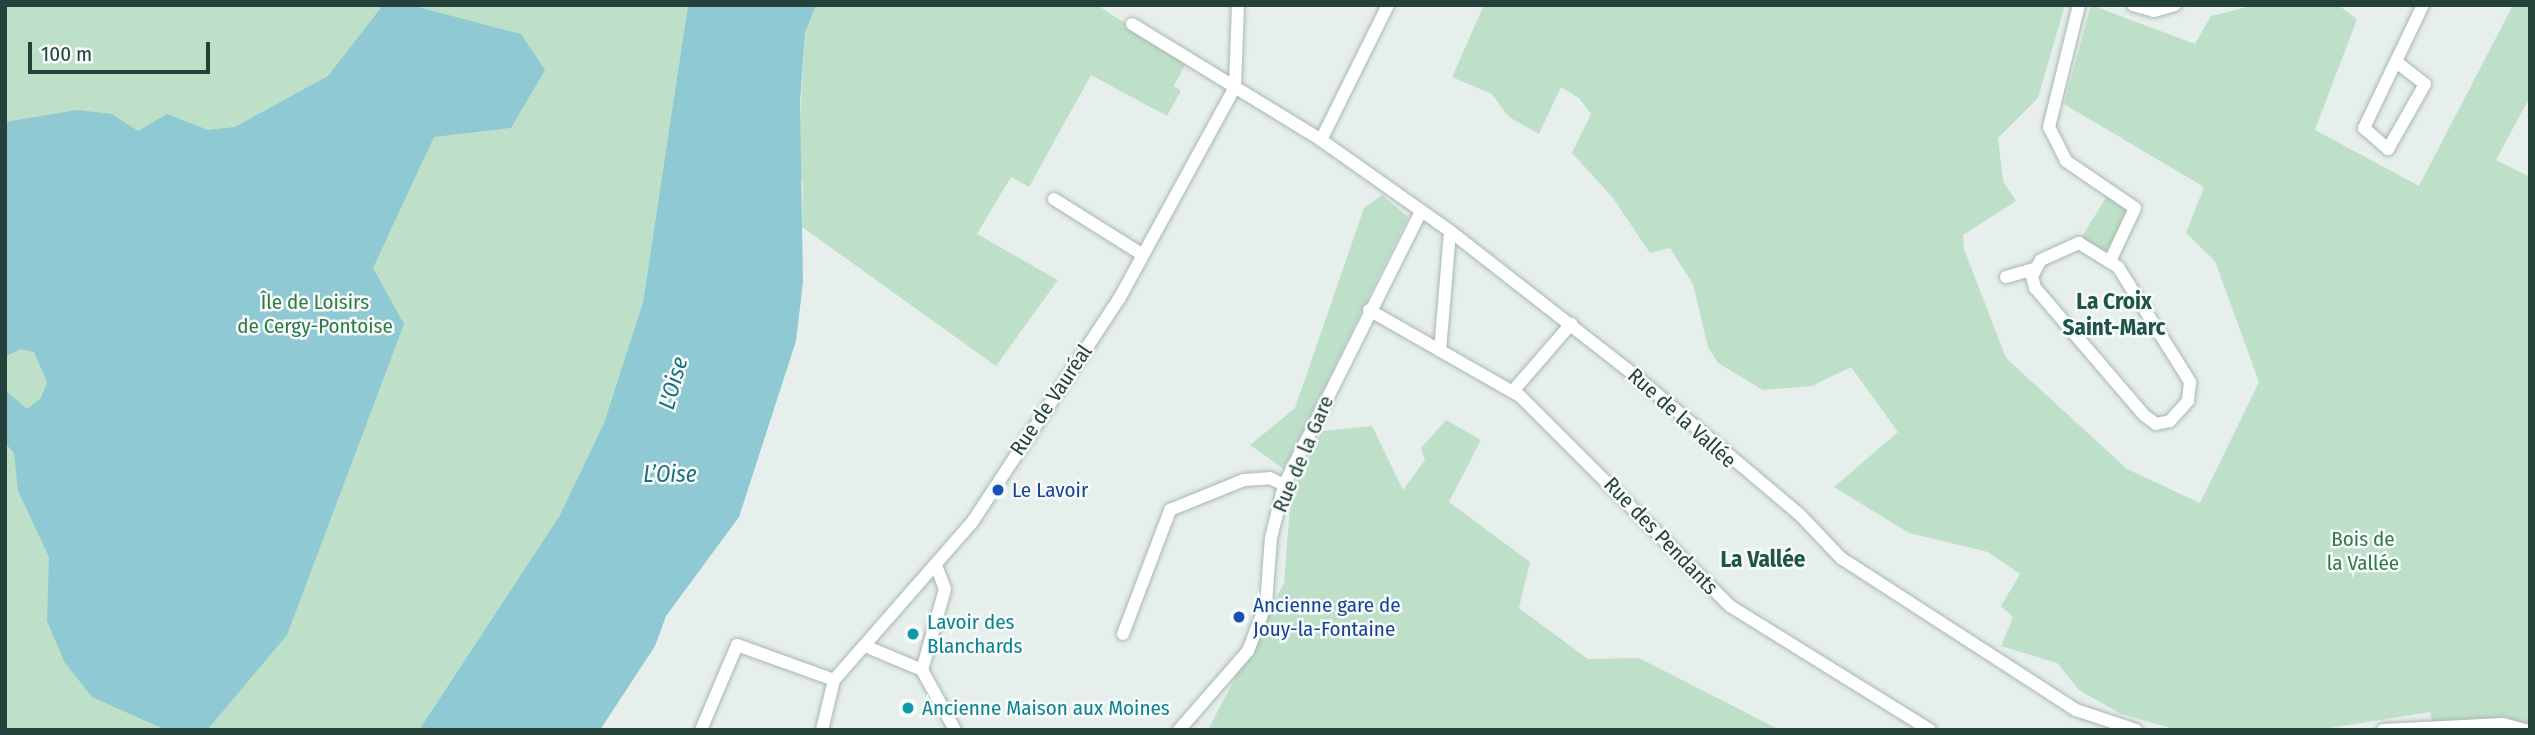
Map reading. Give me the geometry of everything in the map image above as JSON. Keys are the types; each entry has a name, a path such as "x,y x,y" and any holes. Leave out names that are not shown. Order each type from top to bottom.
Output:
{"street":[{"path":"1235,87 1238,5"},
{"path":"1321,140 1388,5"},
{"path":"2079,5 2049,131 2066,160 2135,208 2111,258"},
{"path":"2133,5 2154,11 2175,5"},
{"path":"2399,64 2425,84 2388,149 2364,128 2399,64 2423,5"},
{"name":"Rue de la Vallée","path":"1132,24 1321,140 1450,231 1572,324 1801,516 1841,558 2076,710 2136,730"},
{"name":"Rue de Vauréal","path":"822,730 834,680 973,521 1143,255 1235,87"},
{"path":"1054,199 1143,255"},
{"name":"Rue de la Gare","path":"1179,730 1248,651 1266,604 1270,538 1284,485 1369,310 1421,211"},
{"path":"1440,351 1450,231"},
{"path":"2006,277 2034,269 2073,244 2111,258 2190,382 2188,401 2166,423 2149,419 2055,314 2035,288 2034,269"},
{"name":"Rue des Pendants","path":"1369,310 1513,391 1730,606 1930,730"},
{"path":"1513,391 1572,324"},
{"path":"1123,634 1170,510 1244,480 1270,478 1284,485"},
{"path":"922,670 945,589 936,565"},
{"path":"701,730 737,646 834,680"},
{"path":"865,646 922,670 955,730"},
{"path":"2383,730 2503,724 2526,730"}],"green space":[{"name":"Île de Loisirs de Cergy-Pontoise","path":"5,5 688,5 643,302 604,423 560,515 419,730 5,730"},
{"path":"816,5 1097,5 1186,63 1174,86 1181,91 1167,116 1091,75 1029,187 1011,177 977,234 1058,280 996,366 802,227 803,184 797,168 805,33"},
{"name":"Bois de la Vallée","path":"1484,5 2065,5 2038,98 1998,138 2003,181 2016,201 1963,235 1964,249 2006,358 2127,469 2200,503 2259,382 2215,261 2186,233 2204,187 2064,104 2091,5 2195,44 2211,16 2255,5 2338,5 2357,19 2315,130 2419,186 2513,5 2530,5 2530,97 2496,160 2530,177 2530,730 2434,730 2430,712 2317,730 2178,730 2121,714 2079,690 2057,663 2001,646 2013,617 2001,606 2020,574 1988,552 1909,533 1834,487 1898,432 1851,367 1812,386 1763,390 1718,363 1708,347 1693,284 1670,248 1650,253 1613,198 1572,153 1591,114 1579,98 1561,87 1539,134 1509,117 1492,94 1452,77"},
{"path":"1382,195 1408,217 1284,469 1250,445 1295,408 1364,208"},
{"path":"2107,196 2130,209 2112,247 2103,251 2081,238"},
{"path":"1446,420 1481,440 1449,502 1530,562 1519,608 1588,659 1639,658 1780,730 1208,730 1284,583 1291,493 1322,431 1372,426 1403,490 1425,460 1421,448"}],"water":[{"path":"383,5 410,5 521,34 545,70 511,128 434,137 373,268 404,324 287,635 208,729 166,730 92,697 65,663 47,621 49,557 18,491 14,453 5,443 5,390 27,409 41,398 47,382 34,352 20,349 5,357 5,122 77,110 112,114 138,131 167,114 208,130 235,127 328,76"},
{"name":"L’Oise","path":"688,5 816,5 805,33 800,103 803,282 796,341 739,517 666,616 655,646 600,730 419,730 560,515 604,423 643,302"}],"place":[{"name":"Le Lavoir","path":"998,490"},
{"name":"Ancienne gare de Jouy-la-Fontaine","path":"1239,617"},
{"name":"Lavoir des Blanchards","path":"913,634"},
{"name":"Ancienne Maison aux Moines","path":"908,708"}],"district":[{"name":"La Croix Saint-Marc","path":"2114,314"},
{"name":"La Vallée","path":"1763,559"}],"water label":[{"name":"L'Oise","path":"673,383"}]}
